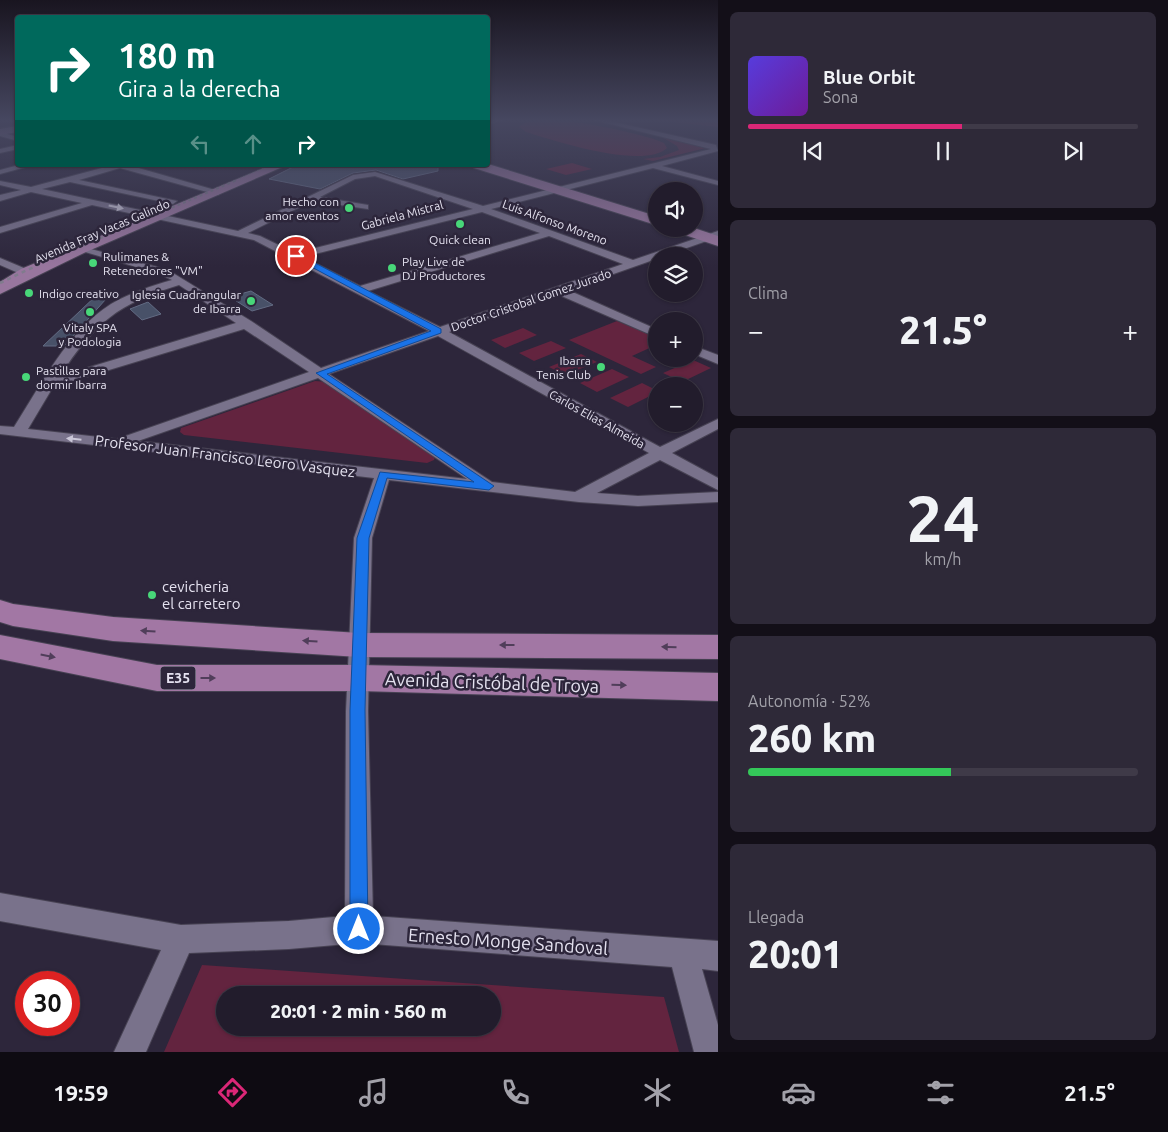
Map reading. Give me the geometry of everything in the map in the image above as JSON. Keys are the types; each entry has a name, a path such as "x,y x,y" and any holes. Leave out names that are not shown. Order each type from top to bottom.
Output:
{"highway":[{"path":"0,611 13,615 113,629 359,644 718,647"},
{"name":"Avenida Cristóbal de Troya","path":"0,647 157,678 360,678 718,687"}],"main road":[{"name":"Avenida Fray Vacas Galindo","path":"0,289 14,267 80,249 153,214 173,201 212,190 254,169"},
{"name":"Avenida Fray Vacas Galindo","path":"0,277 14,267 270,169"},
{"path":"493,169 648,211"},
{"path":"510,169 648,218"},
{"path":"703,230 716,236"},
{"path":"703,233 716,236"}],"street":[{"path":"0,198 106,169"},
{"path":"135,169 212,190"},
{"name":"Gabriela Mistral","path":"296,256 634,169"},
{"path":"665,169 718,183"},
{"name":"Luis Alfonso Moreno","path":"312,198 353,177 375,174 385,175 634,264"},
{"path":"68,180 173,201"},
{"name":"Carlos Elias Almeida","path":"0,182 240,232 258,238 438,331 718,485"},
{"path":"240,232 312,198 365,207"},
{"path":"0,230 93,202"},
{"path":"359,290 551,233"},
{"name":"Doctor Cristobal Gomez Jurado","path":"117,444 716,236"},
{"path":"80,249 164,272 181,281 489,486"},
{"path":"18,433 79,340 112,308 141,293 181,281"},
{"path":"558,290 648,329"},
{"path":"50,384 247,324"},
{"path":"703,354 718,360"},
{"path":"578,497 718,423"},
{"name":"Profesor Juan Francisco Leoro Vasquez","path":"0,430 578,497 638,501 718,497"},
{"path":"359,929 358,710 363,538 383,474"},
{"name":"Ernesto Monge Sandoval","path":"0,907 181,939 289,935 359,929 718,956"},
{"path":"130,1052 181,939"},
{"path":"683,954 710,1052"}],"shaded area":[{"path":"546,169 592,169 566,175"},
{"path":"617,321 648,334 648,349 632,356 648,363 648,367 656,367 641,374 569,340"},
{"path":"523,328 537,335 505,348 491,340"},
{"path":"551,341 566,348 534,361 519,353"},
{"path":"581,354 597,362 565,375 549,367"},
{"path":"703,364 711,368 692,377 671,377 663,373 677,367 703,367"},
{"path":"612,369 629,377 597,392 580,383"},
{"path":"315,381 328,382 435,457 434,460 427,463 184,435 180,432 181,428"},
{"path":"642,383 648,386 648,397 628,407 610,398"},
{"path":"202,965 664,997 679,1052 164,1052"}],"building":[{"path":"289,169 438,169 438,171 403,179 376,170 353,173 320,189 269,179"},
{"name":"Iglesia Cuadrangular de Ibarra","path":"251,291 273,305 252,311 230,297"},
{"path":"99,293 106,299 64,346 43,346"},
{"path":"148,302 161,314 142,320 130,309"}],"railway":[{"path":"234,181 262,169"},
{"path":"56,257 237,180"},
{"path":"0,283 59,255"}],"place":[{"name":"Hecho con amor eventos","path":"349,208"},
{"name":"Quick clean","path":"460,224"},
{"name":"Rulimanes & Retenedores \"VM\"","path":"93,263"},
{"name":"Play Live de DJ Productores","path":"392,268"},
{"name":"Indigo creativo","path":"29,293"},
{"name":"Iglesia Cuadrangular de Ibarra","path":"251,301"},
{"name":"Vitaly SPA y Podologia","path":"90,312"},
{"name":"Ibarra Tenis Club","path":"601,367"},
{"name":"Pastillas para dormir Ibarra","path":"26,377"},
{"name":"cevicheria el carretero","path":"152,595"}],"route":[{"path":"296,256 438,331 320,373 489,486 383,474 363,538 358,710 359,929"}]}
